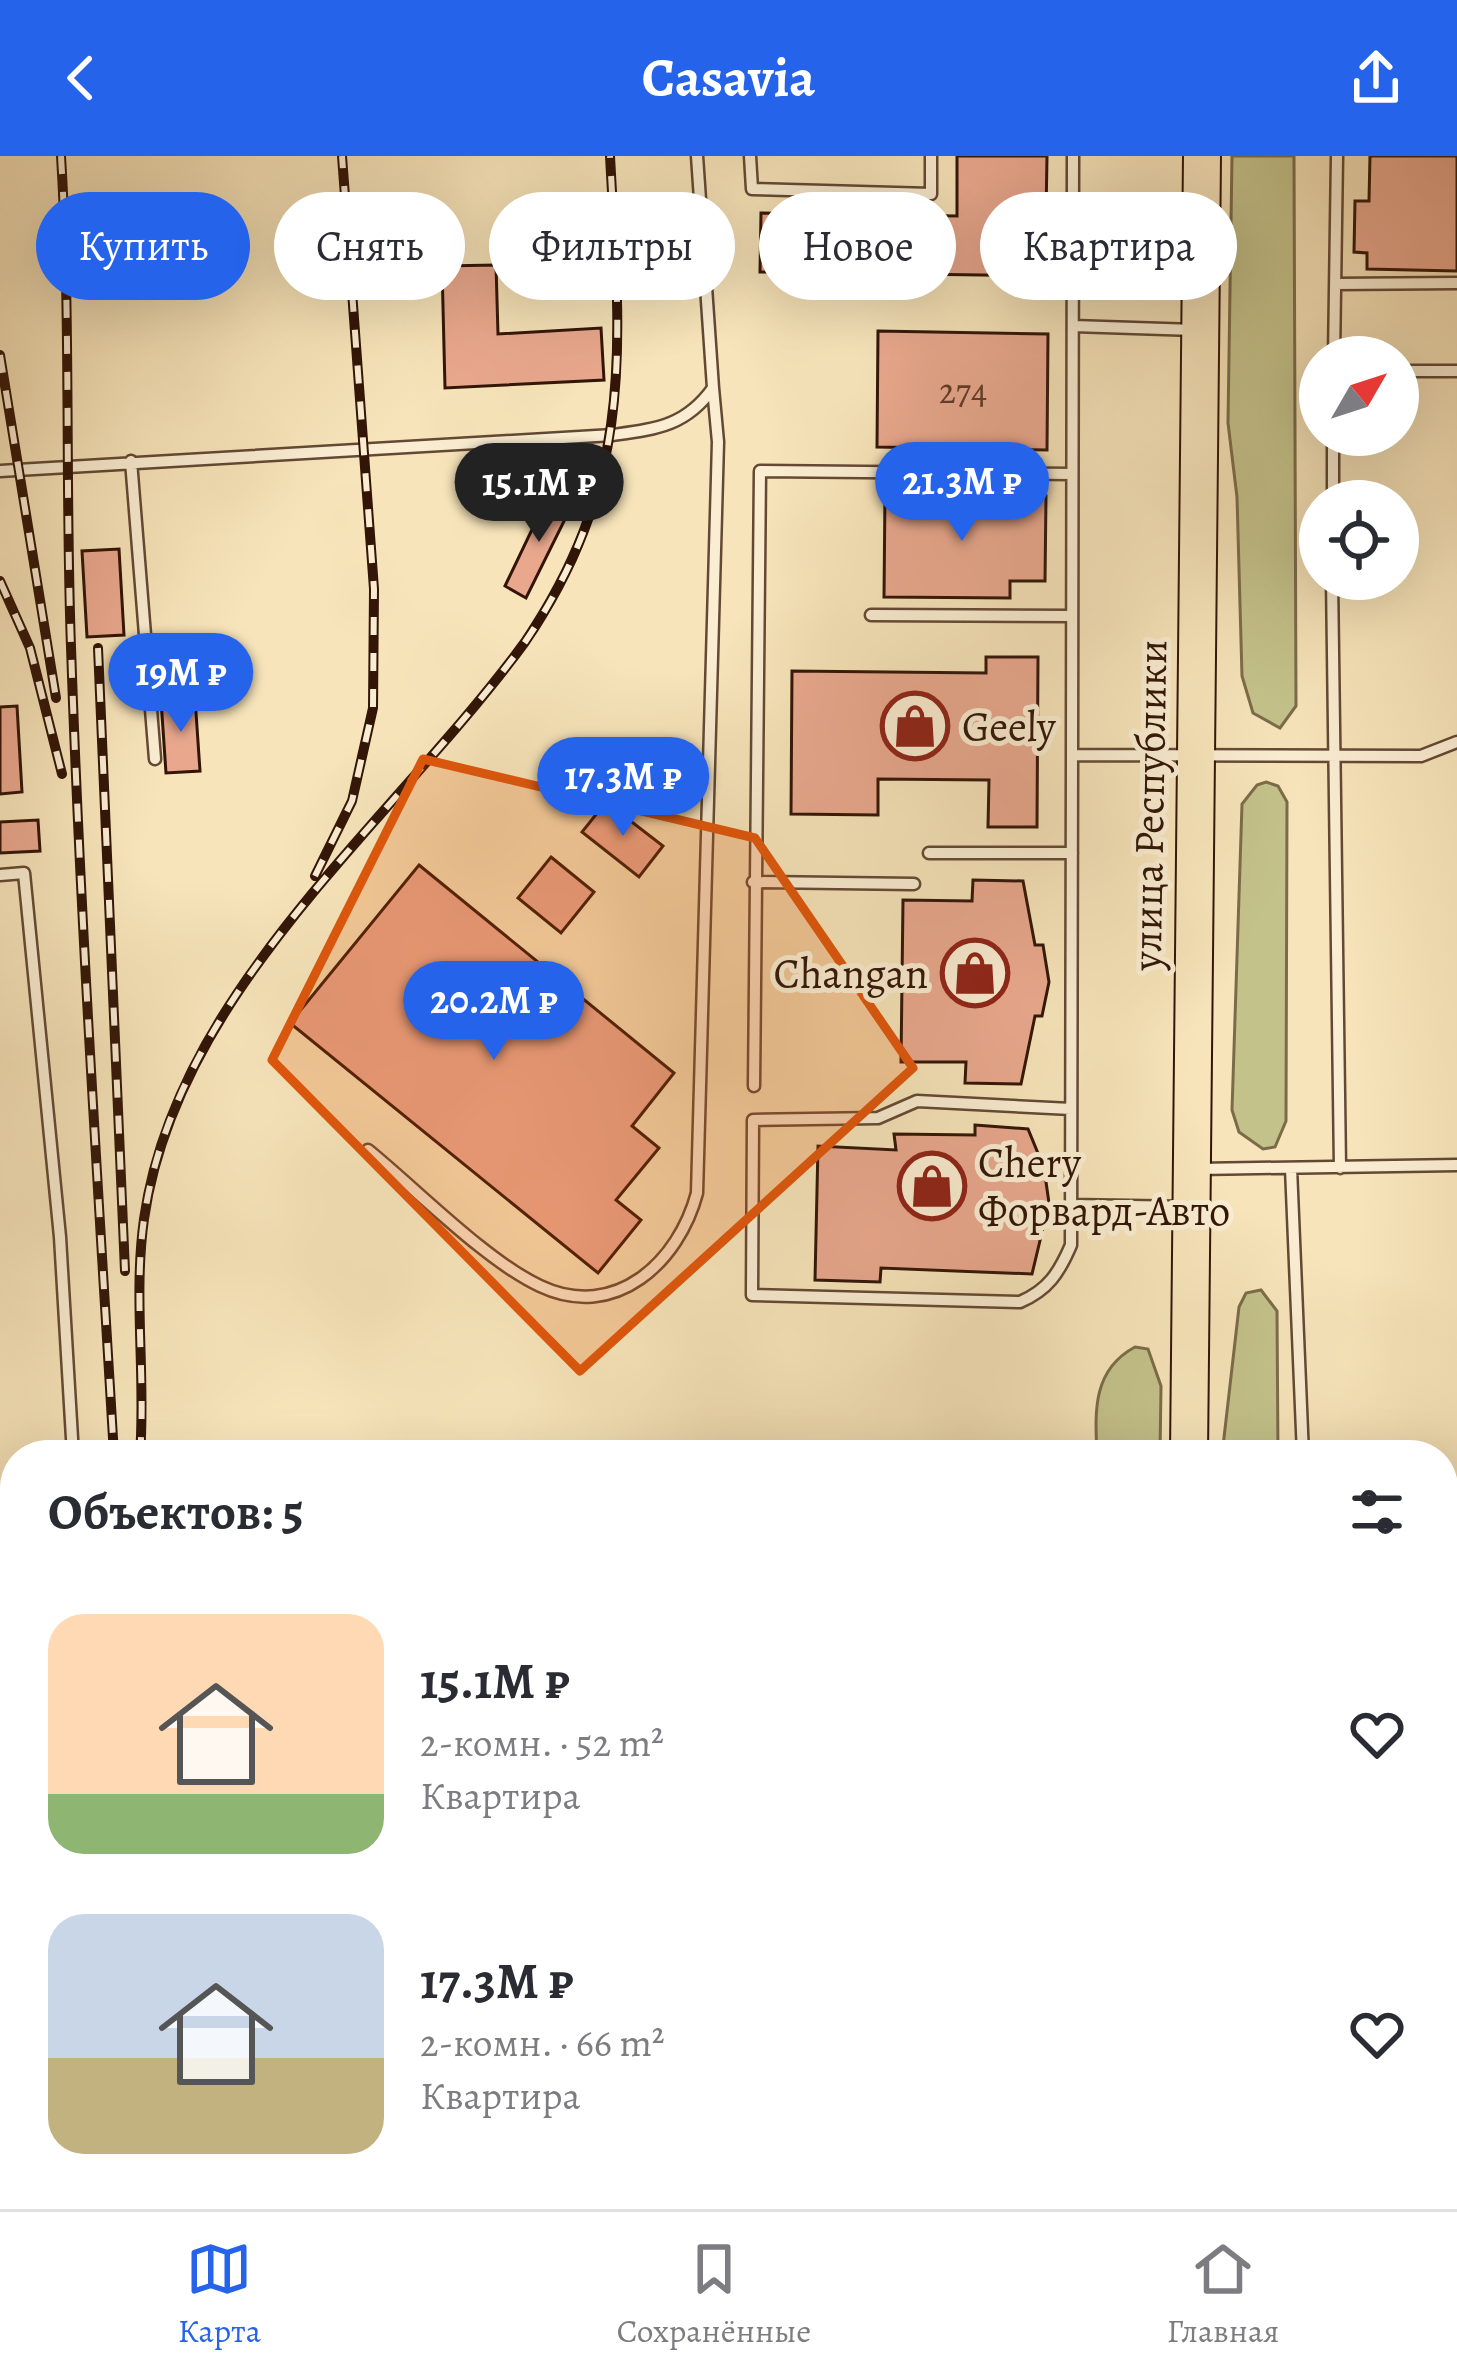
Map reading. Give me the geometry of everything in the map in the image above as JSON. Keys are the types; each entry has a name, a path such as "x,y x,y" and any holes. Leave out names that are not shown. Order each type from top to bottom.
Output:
{"main road":[{"name":"улица Республики","path":"1189,1440 1202,156"}],"lane":[{"path":"368,1150 517,1272 565,1294 610,1293 649,1275 673,1249 690,1219 697,1193 718,442 697,156"},
{"path":"750,156 752,189 931,194 931,156"},
{"path":"1071,1109 917,1101 878,1118 753,1120 752,1294 1020,1302 1051,1284 1071,1245 1073,156"},
{"path":"1334,336 1337,156"},
{"path":"1335,284 1457,283"},
{"path":"1072,326 1200,331"},
{"path":"1419,371 1457,371"},
{"path":"0,471 613,435 672,426 698,409 713,388"},
{"path":"131,461 154,759"},
{"path":"754,1086 760,471 1072,474"},
{"path":"1332,600 1340,1168"},
{"path":"871,615 1072,616"},
{"path":"1072,755 1420,756 1457,742"},
{"path":"929,854 1072,853"},
{"path":"0,875 24,873 60,1237 72,1440"},
{"path":"753,882 914,884"},
{"path":"1189,1169 1457,1165"},
{"path":"1291,1168 1302,1440"},
{"path":"1071,1205 1189,1207"}],"highlighted area":[{"path":"423,759 755,838 913,1068 580,1371 272,1060"}],"shaded area":[{"path":"1232,156 1294,156 1296,706 1280,728 1253,713 1242,676 1237,497 1228,423 1230,300 1237,300 1237,192 1231,192"},
{"path":"1257,785 1278,786 1287,802 1286,1121 1275,1147 1263,1149 1239,1132 1232,1110 1242,804"},
{"path":"1261,1290 1277,1311 1278,1440 1224,1440 1239,1307 1246,1293"},
{"path":"1135,1347 1148,1349 1161,1386 1160,1440 1097,1440 1099,1394 1121,1356"}],"building":[{"path":"957,156 1047,156 1046,192 980,192 980,275 956,275"},
{"path":"1370,156 1457,156 1457,271 1367,269 1367,253 1354,252 1355,201 1369,201"},
{"path":"489,265 489,300 497,300 498,334 601,328 604,380 445,388 443,300 465,300 465,266"},
{"path":"878,331 1048,334 1047,450 877,447"},
{"path":"885,493 1046,496 1045,581 1010,581 1010,598 884,597"},
{"path":"549,494 573,503 526,598 505,586"},
{"path":"119,549 124,635 87,637 82,551"},
{"name":"Geely","path":"986,657 1038,657 1037,827 988,827 989,780 878,779 878,815 791,814 792,671 986,673"},
{"path":"195,698 200,771 166,773 161,700"},
{"path":"17,706 22,792 0,794 0,707"},
{"path":"606,802 663,846 639,877 582,832"},
{"path":"38,820 40,851 0,853 0,822"},
{"path":"551,857 594,892 561,933 518,898"},
{"path":"419,865 674,1073 632,1126 659,1148 616,1200 641,1220 598,1273 290,1023"},
{"name":"Changan","path":"973,880 1023,881 1035,945 1043,945 1049,982 1042,1016 1035,1016 1021,1084 965,1083 966,1062 901,1062 903,900 972,901"},
{"name":"Chery Форвард-Авто","path":"975,1125 1028,1129 1044,1168 1049,1203 1032,1274 881,1268 880,1282 815,1280 818,1146 896,1150 894,1134 975,1135"}],"railway":[{"path":"61,156 75,748 113,1440"},
{"path":"315,876 352,801 373,708 374,589 342,156"},
{"path":"141,1440 144,1219 164,1136 199,1057 244,983 298,911 525,642 561,581 587,522 604,465 617,349 610,156"},
{"path":"0,355 56,698"},
{"path":"0,581 30,648 62,774"},
{"path":"98,648 125,1271"}],"place":[{"name":"Geely","path":"915,726"},
{"name":"Changan","path":"975,973"},
{"name":"Chery Форвард-Авто","path":"932,1186"}]}
